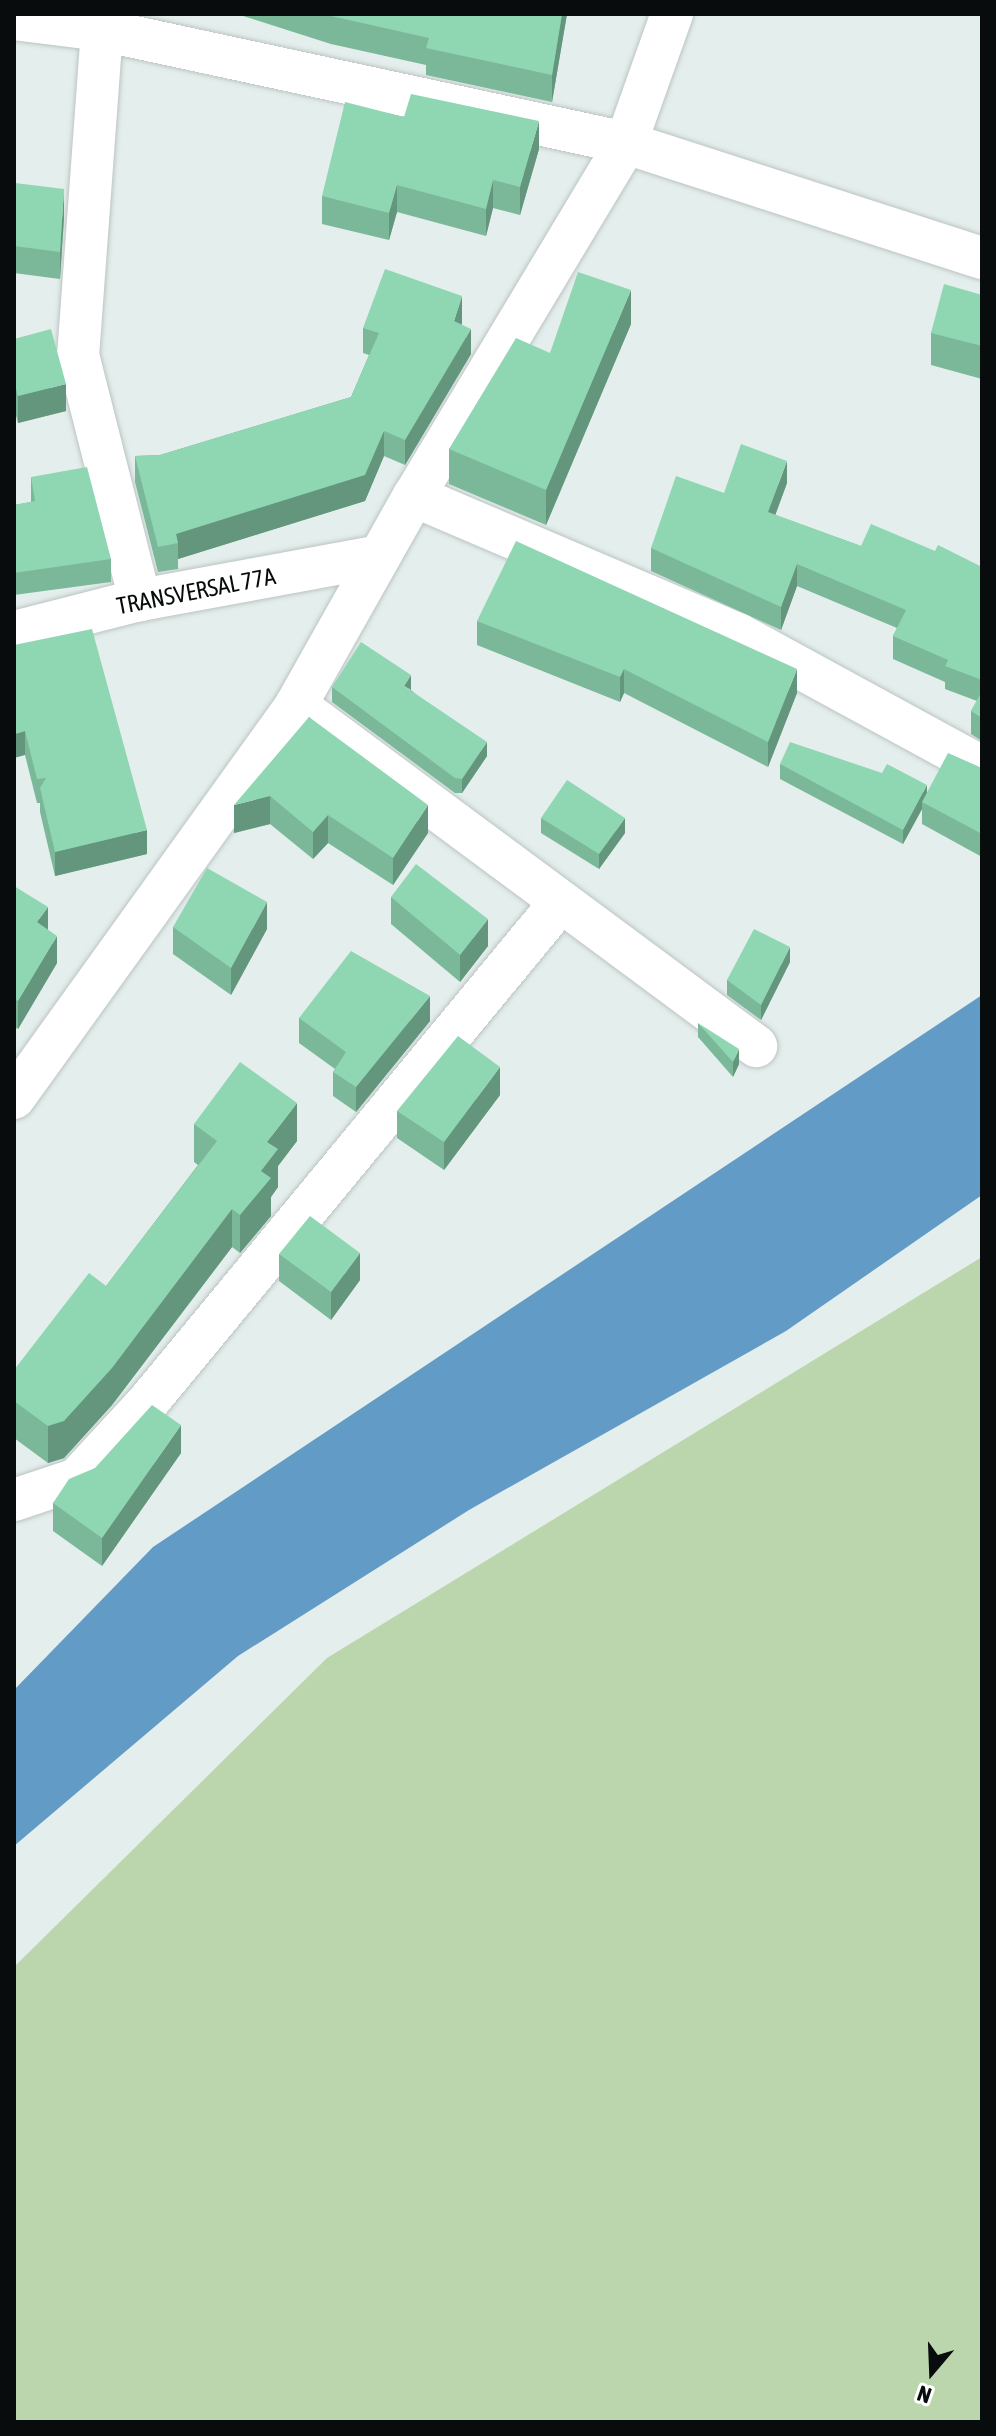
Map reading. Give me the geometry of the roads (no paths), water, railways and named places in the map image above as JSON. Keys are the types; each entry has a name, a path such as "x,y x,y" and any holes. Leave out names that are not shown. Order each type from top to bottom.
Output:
{"street":[{"path":"14,1098 296,705 414,496 626,143 672,14"},
{"path":"14,19 102,30 626,143 982,258"},
{"path":"102,30 78,355 140,600"},
{"path":"414,496 738,634 982,767"},
{"name":"TRANSVERSAL 77A","path":"14,632 140,600 379,556"},
{"path":"296,705 496,848 559,904 756,1046"},
{"path":"14,1500 77,1479 138,1413 559,904"}],"water":[{"path":"982,995 982,1195 786,1331 469,1510 238,1656 14,1846 14,1690 153,1547"}]}
